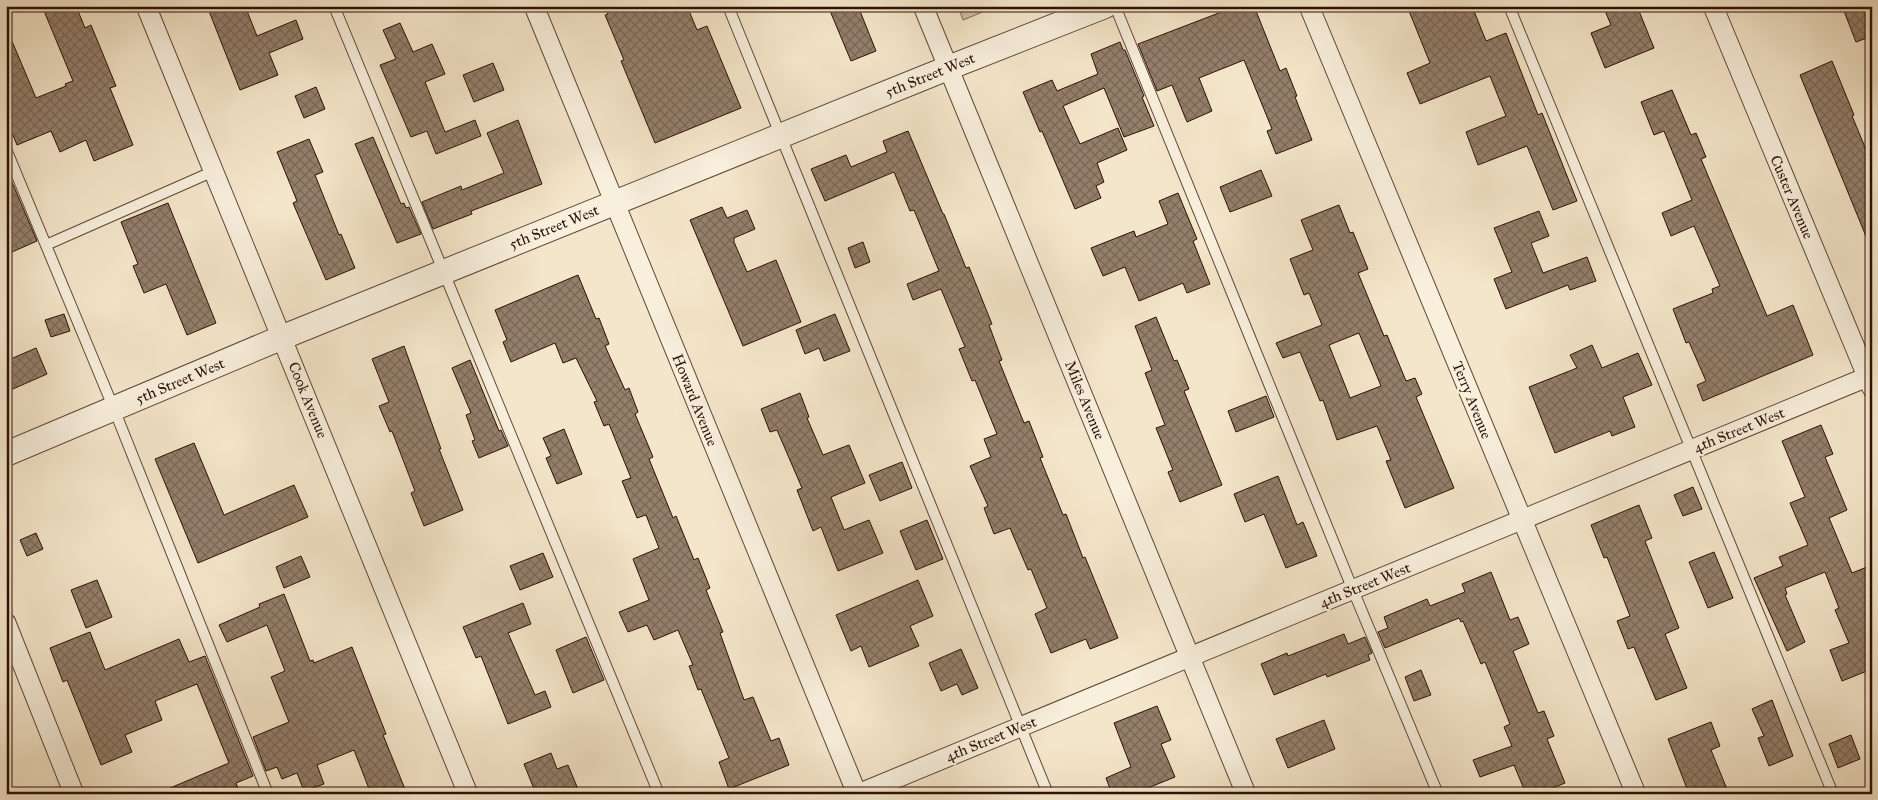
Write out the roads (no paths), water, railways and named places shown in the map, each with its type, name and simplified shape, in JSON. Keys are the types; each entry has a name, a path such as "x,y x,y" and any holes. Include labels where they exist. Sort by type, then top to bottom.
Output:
{"street":[{"name":"Cook Avenue","path":"146,6 468,794"},
{"name":"Howard Avenue","path":"534,6 857,794"},
{"name":"Miles Avenue","path":"923,6 1246,794"},
{"name":"5th Street West","path":"6,454 114,410 282,337 1105,6"},
{"name":"Terry Avenue","path":"1309,6 1636,794"},
{"name":"Custer Avenue","path":"1713,6 1870,380"},
{"name":"4th Street West","path":"857,794 1692,450 1870,380"},
{"path":"6,623 74,794"}],"lane":[{"path":"334,6 659,794"},
{"path":"728,6 1048,794"},
{"path":"1115,6 1438,794"},
{"path":"1509,6 1833,794"},
{"path":"6,149 114,410 268,794"},
{"path":"46,245 214,171"}]}
